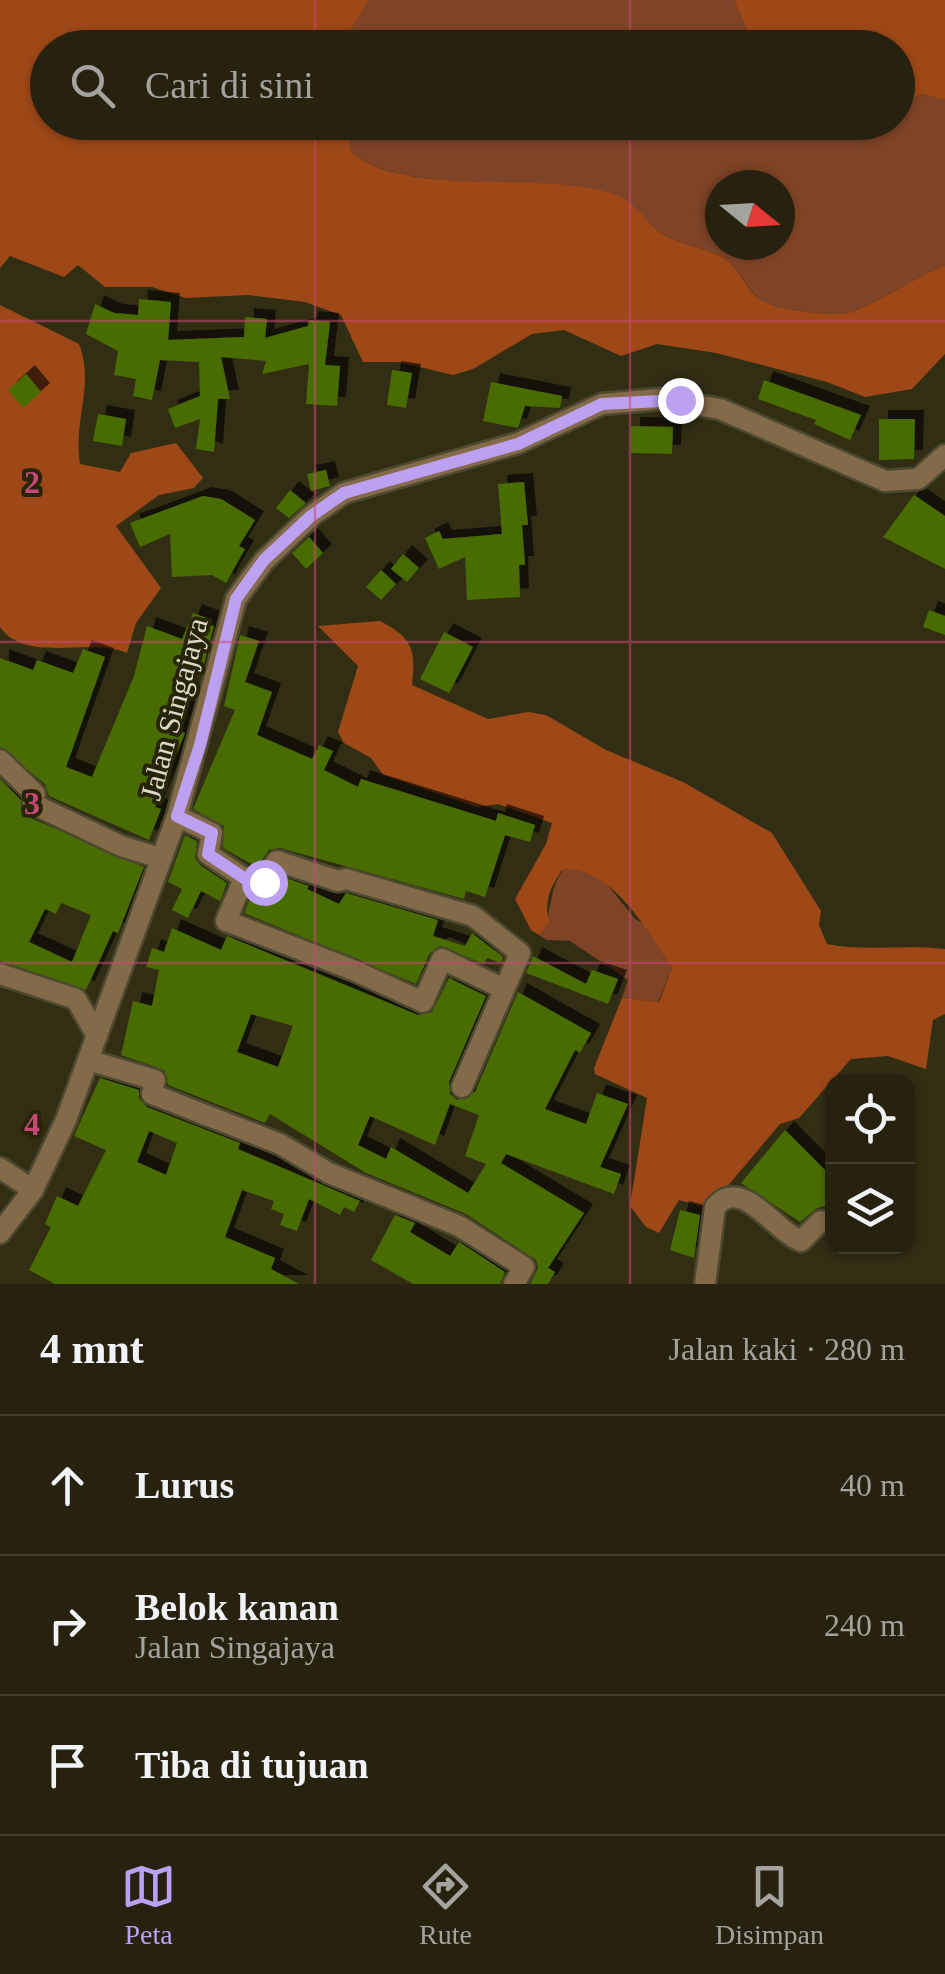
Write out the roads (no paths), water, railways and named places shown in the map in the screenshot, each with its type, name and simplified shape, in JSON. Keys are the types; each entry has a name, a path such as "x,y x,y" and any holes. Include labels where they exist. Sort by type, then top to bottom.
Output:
{"street":[{"name":"Jalan Singajaya","path":"0,1233 34,1190 52,1156 97,1036 200,745 230,614 242,586 311,516 344,493 518,444 602,404 659,399 701,404 885,482 918,479 945,455"},
{"path":"0,760 35,794 33,804 121,846 160,858"},
{"path":"177,816 212,833 208,854 244,878 264,882 277,861 473,916 520,952 462,1087"},
{"path":"244,878 226,922 353,970 423,1002 442,959 504,989"},
{"path":"0,974 76,1000 97,1036"},
{"path":"88,1060 155,1080 152,1094 280,1144 329,1174 486,1240 524,1267 514,1284"},
{"path":"0,1168 34,1190"},
{"path":"705,1284 715,1207 722,1199 734,1196 748,1201 801,1241 821,1221"}]}
